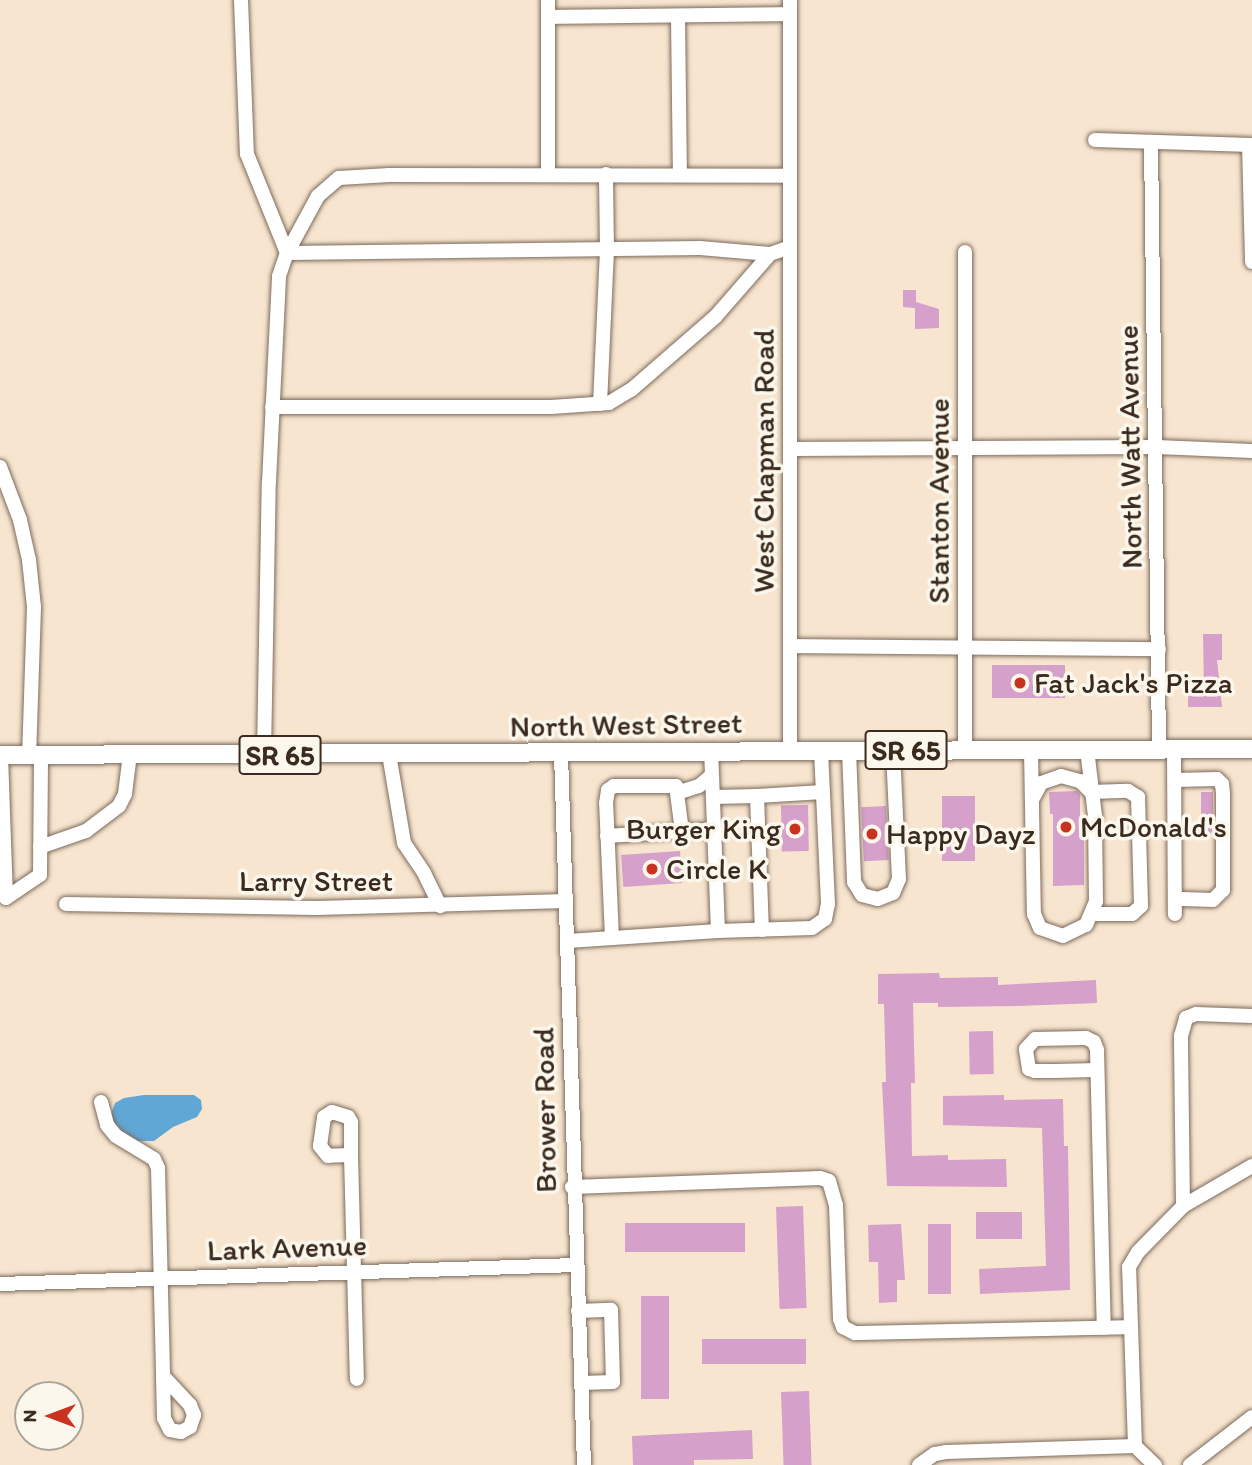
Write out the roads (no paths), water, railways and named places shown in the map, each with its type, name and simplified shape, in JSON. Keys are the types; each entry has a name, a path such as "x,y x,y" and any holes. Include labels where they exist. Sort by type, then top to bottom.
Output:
{"main road":[{"name":"North West Street","path":"1,755 1252,749"}],"street":[{"path":"241,0 247,154 287,253"},
{"path":"548,0 548,174"},
{"path":"550,17 678,18 790,7"},
{"name":"West Chapman Road","path":"790,7 790,750"},
{"path":"678,18 680,175"},
{"path":"1095,140 1251,145 1252,262"},
{"name":"North Watt Avenue","path":"1151,143 1159,649 1167,750 1175,780 1175,906 1213,900 1223,890 1222,784 1217,779 1175,780"},
{"path":"264,755 272,407 279,276 287,253 318,196 339,178 548,174 790,174"},
{"path":"600,404 607,250 606,174"},
{"path":"287,253 700,248 770,254 790,247"},
{"name":"Stanton Avenue","path":"965,252 965,749"},
{"path":"272,407 419,409 600,404 631,390 716,316 770,254"},
{"path":"790,449 1157,447 1252,451"},
{"path":"0,467 20,520 29,560 34,607 35,754 40,848 40,875 6,898 3,875 5,806 0,797 1,755"},
{"path":"790,646 1159,649"},
{"path":"1031,749 1031,891 1034,914 1040,928 1055,935 1071,934 1086,925 1092,914 1097,889 1087,750"},
{"path":"568,941 817,927 825,919 828,904 821,750"},
{"path":"849,750 854,882 862,895 878,899 894,892 899,879 894,750"},
{"path":"711,752 718,932"},
{"path":"40,848 86,831 118,806 125,794 130,754"},
{"path":"389,754 404,843 424,873 440,906"},
{"name":"Brower Road","path":"561,754 568,941 572,1187 584,1465"},
{"path":"680,792 699,786 712,775"},
{"path":"1031,804 1041,783 1056,777 1080,781 1091,792 1128,791 1138,797 1142,897 1139,909 1132,914 1092,914"},
{"path":"612,938 606,803 611,788 673,785 680,792 682,831"},
{"path":"713,797 823,792"},
{"path":"757,796 762,930"},
{"path":"607,836 714,830"},
{"name":"Larry Street","path":"66,904 317,908 566,901"},
{"path":"1183,1206 1181,1036 1186,1018 1196,1014 1252,1016"},
{"path":"1097,1070 1035,1071 1029,1069 1026,1048 1035,1039 1086,1038 1094,1042 1097,1050 1104,1328"},
{"path":"101,1102 107,1125 116,1136 154,1160 158,1168 164,1418 170,1430 181,1432 190,1427 194,1415 190,1405 175,1392 163,1376"},
{"path":"351,1155 357,1379"},
{"path":"1155,1465 1135,1446 1129,1267 1138,1252 1183,1206 1252,1166"},
{"path":"572,1187 820,1178 834,1186 838,1297 843,1327 855,1333 1130,1327"},
{"name":"Lark Avenue","path":"0,1284 576,1265"},
{"path":"578,1311 611,1310 613,1382 581,1383"},
{"path":"1191,1465 1252,1417"},
{"path":"919,1465 935,1454 946,1452 1135,1446"}],"water":[{"path":"144,1095 194,1095 201,1100 202,1109 197,1117 173,1127 154,1141 130,1141 110,1117 115,1103 124,1098"}],"place":[{"name":"Fat Jack's Pizza","path":"1020,683"},
{"name":"McDonald's","path":"1066,827"},
{"name":"Burger King","path":"795,829"},
{"name":"Happy Dayz","path":"872,834"},
{"name":"Circle K","path":"652,869"}]}
